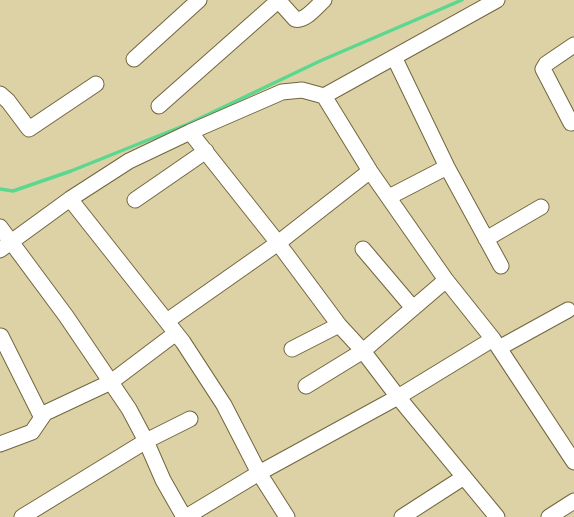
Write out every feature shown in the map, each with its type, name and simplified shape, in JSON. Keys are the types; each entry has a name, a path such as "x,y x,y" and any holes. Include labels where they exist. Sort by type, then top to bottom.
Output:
{"street":[{"path":"134,60 199,0"},
{"path":"159,106 278,0 295,19 298,20 303,18 324,0"},
{"path":"324,96 497,0"},
{"path":"571,123 543,69 546,64 574,45"},
{"path":"394,57 447,166 501,266"},
{"path":"0,94 8,101 29,129 96,84"},
{"path":"5,246 70,199 129,161 190,132 282,92 302,90 324,96 370,172 446,280 496,344 574,462"},
{"path":"190,132 278,243 339,325 363,351 398,398 497,517"},
{"path":"136,200 206,151"},
{"path":"389,197 447,166"},
{"path":"167,321 278,243 370,172"},
{"path":"70,199 176,333 224,405 259,473 287,517"},
{"path":"486,239 541,207"},
{"path":"0,227 5,246 66,316 129,409 146,441 162,480 185,517 259,473 496,344 568,310"},
{"path":"363,248 413,308"},
{"path":"306,386 363,351 446,280"},
{"path":"292,350 339,325"},
{"path":"0,444 32,432 36,429 41,416 111,382 176,333"},
{"path":"1,336 41,416"},
{"path":"22,517 146,441 190,419"},
{"path":"402,517 464,477"},
{"path":"549,517 574,501"}],"waterway":[{"path":"0,189 13,191 71,171 188,124 320,61 462,0"}]}
